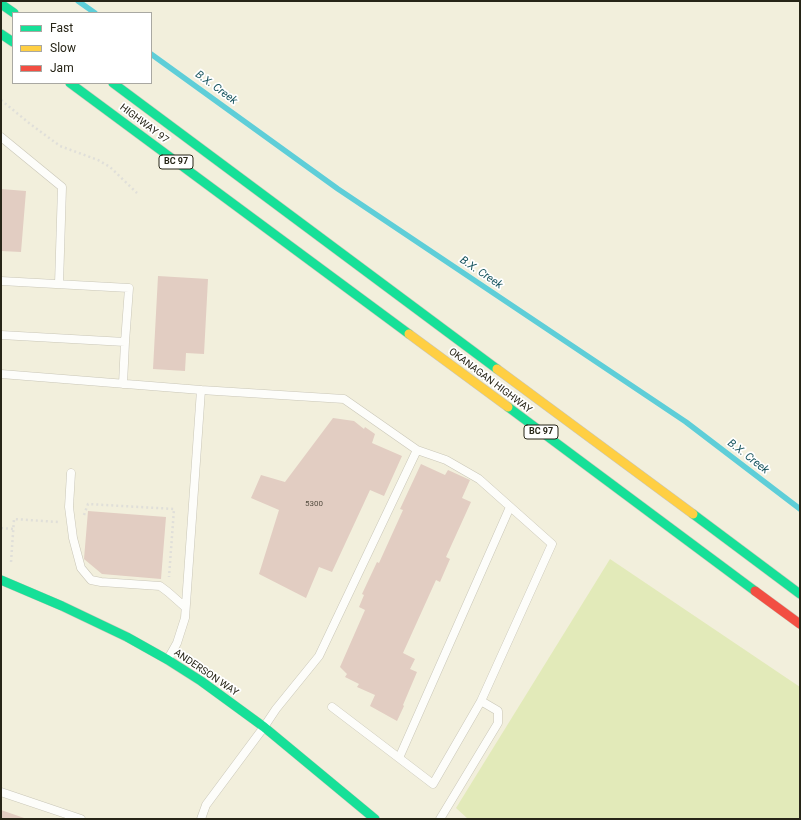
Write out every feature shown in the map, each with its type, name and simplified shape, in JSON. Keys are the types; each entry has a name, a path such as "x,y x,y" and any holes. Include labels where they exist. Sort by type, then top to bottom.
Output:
{"main road":[{"path":"1,4 13,12"},
{"path":"1,34 12,41"},
{"name":"HIGHWAY 97","path":"71,84 282,240"},
{"name":"HIGHWAY 97","path":"114,84 298,221"},
{"name":"OKANAGAN HIGHWAY","path":"298,221 800,594"},
{"name":"OKANAGAN HIGHWAY","path":"282,240 800,624"},
{"name":"ANDERSON WAY","path":"1,580 62,606 127,637 201,681 264,727 375,819"}],"lane":[{"path":"1,137 62,187 59,284"},
{"path":"1,281 129,288 123,384"},
{"path":"1,335 126,342"},
{"path":"1,374 201,390 344,399 417,450 446,460 479,479 552,544 481,701 433,784 332,707"},
{"path":"168,660 177,642 185,618 201,390"},
{"path":"201,819 206,805 276,709 319,656 417,450"},
{"path":"71,473 69,507 72,538 81,568 91,580 100,582 160,586 185,607"},
{"path":"399,758 510,507"},
{"path":"440,819 498,723 498,711 481,701"},
{"path":"1,792 81,819"}],"path":[{"path":"1,100 28,123 60,146 98,160 110,167 137,193"},
{"path":"82,519 88,504 174,509 169,578"},
{"path":"11,562 14,519 58,522 62,518"},
{"path":"1,528 13,529"}],"green space":[{"path":"610,559 800,687 800,819 468,819 456,808"}],"building":[{"path":"1,189 26,191 21,252 1,251"},
{"path":"158,276 208,279 204,354 186,353 185,371 153,369"},
{"path":"333,418 354,421 364,429 365,427 375,434 372,443 402,456 384,496 370,490 332,572 319,567 306,598 259,574 279,510 251,498 261,475 285,482"},
{"path":"421,464 445,475 448,470 470,480 462,498 471,502 446,557 450,559 440,582 436,580 403,653 415,659 410,669 417,672 397,721 370,706 375,695 357,687 359,684 345,677 347,674 340,667 365,610 359,607 364,595 362,594 377,562 379,563 403,510 400,509"},
{"path":"88,511 166,517 161,579 102,574 84,559"},
{"path":"1,810 27,819 1,819"}],"waterway":[{"name":"B.X. Creek","path":"78,1 94,12"},
{"name":"B.X. Creek","path":"152,55 338,189 686,422 800,509"}],"traffic: fast":[{"path":"1,4 13,12"},
{"path":"1,34 12,41"},
{"path":"71,84 409,334"},
{"path":"114,84 497,369"},
{"path":"508,407 755,591"},
{"path":"693,514 800,594"},
{"path":"1,580 62,606 127,637 201,681 264,727 375,819"}],"traffic: slow":[{"path":"409,334 508,407"},
{"path":"497,369 693,514"}],"traffic: jam":[{"path":"755,591 800,624"}]}
